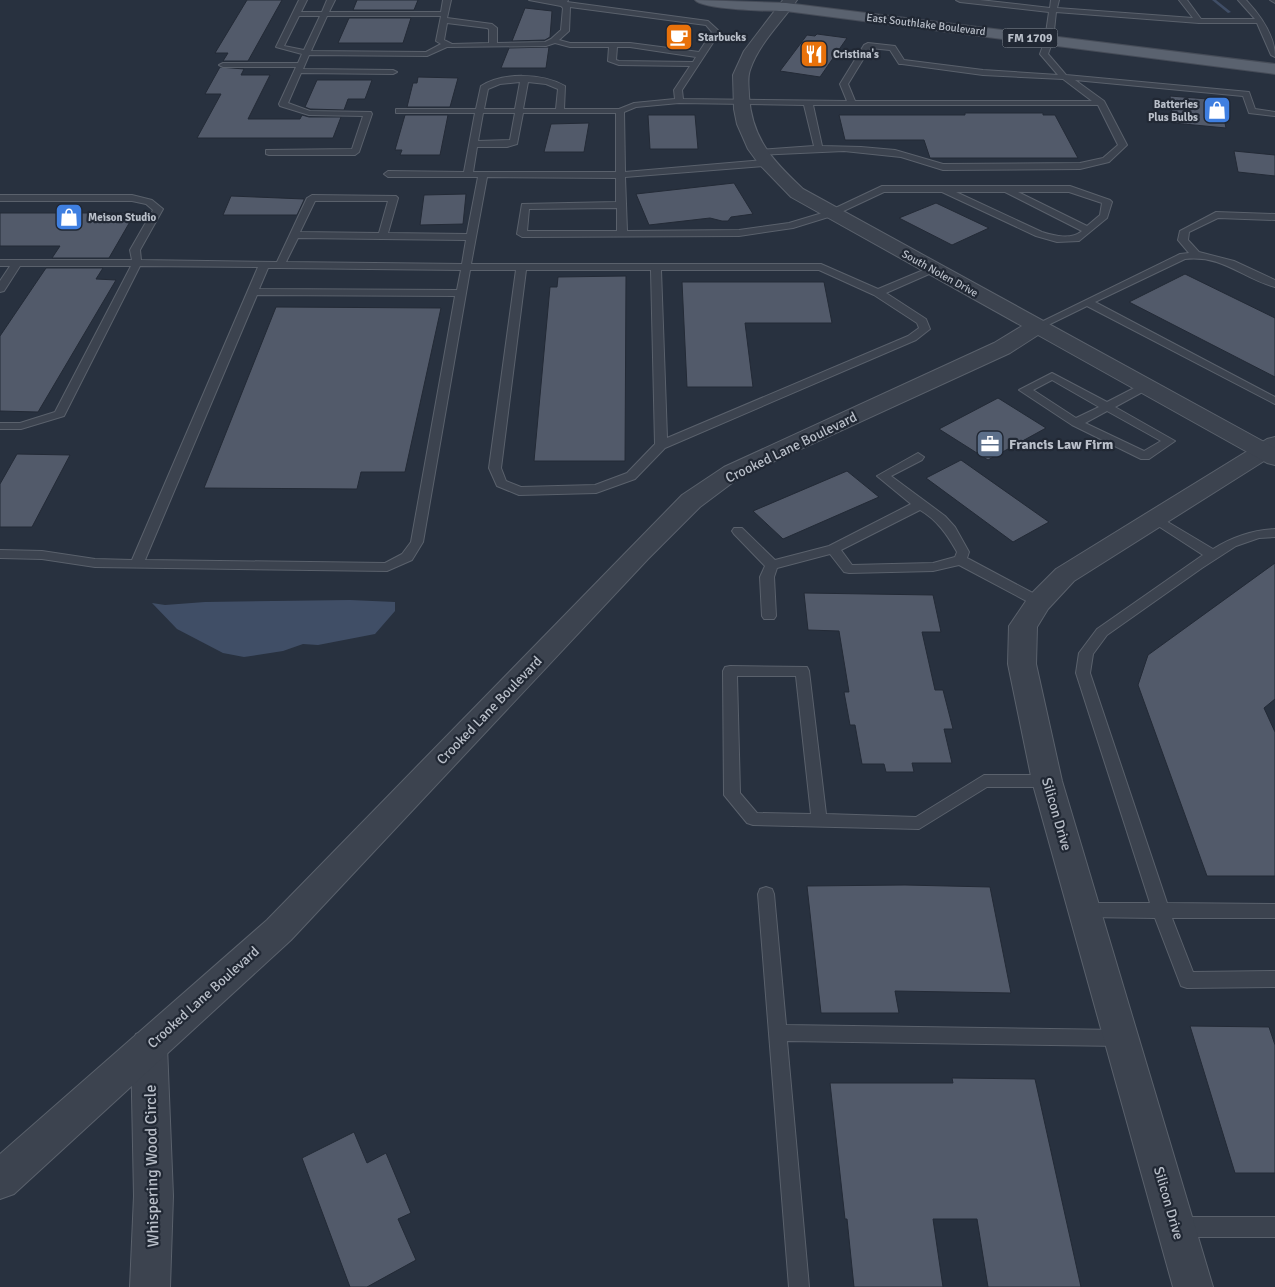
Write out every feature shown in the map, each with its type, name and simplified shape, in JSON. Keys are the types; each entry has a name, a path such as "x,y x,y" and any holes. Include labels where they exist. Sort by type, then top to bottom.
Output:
{"main road":[{"name":"East Southlake Boulevard","path":"702,0 740,5 788,3"},
{"name":"East Southlake Boulevard","path":"760,0 1275,69"}],"street":[{"name":"South Nolen Drive","path":"788,3 756,45 741,72 742,104 747,134 762,158 797,193 1036,327 1271,452"},
{"name":"Crooked Lane Boulevard","path":"0,1180 279,930 691,501 732,472 1002,348 1036,327"},
{"name":"Silicon Drive","path":"1193,1287 1047,781 1022,664 1023,626 1039,602 1065,575 1271,452"},
{"name":"Whispering Wood Circle","path":"149,1046 154,1156 150,1287"}],"lane":[{"path":"303,0 280,47 307,54 427,54 445,45 546,44 554,41 565,31 566,8 564,2"},
{"path":"269,152 355,152 368,114 309,113 283,104 331,0"},
{"path":"445,45 440,41 447,0"},
{"path":"533,0 564,2 708,23 716,32 678,90 679,101"},
{"path":"564,2 572,0"},
{"path":"965,0 1054,10 1199,21 1259,21"},
{"path":"388,174 619,175 762,158 818,147 853,148 898,153 928,164 943,167 1080,166 1106,160 1123,145 1101,103 1064,77 1044,54 1049,40 1055,0"},
{"path":"1183,0 1199,21"},
{"path":"1242,0 1259,21 1275,55"},
{"path":"296,14 444,17 489,26 492,28 493,44"},
{"path":"554,41 570,45 630,45 701,55"},
{"path":"613,45 612,61 619,63 695,64"},
{"path":"852,103 844,84 868,45 892,48 902,62 958,71 1027,77 1064,77 1246,94 1252,112 1275,114"},
{"path":"223,65 393,72"},
{"path":"468,174 484,88 488,83 498,80 548,80 562,88 560,111"},
{"path":"473,144 507,144 514,142 524,80"},
{"path":"399,111 620,111 634,105 679,101 742,104 1101,103"},
{"path":"808,103 818,147"},
{"path":"620,111 619,175 622,233"},
{"path":"0,554 42,555 95,563 387,567 407,557 417,542 483,174"},
{"path":"621,206 525,206 522,234 739,233 790,226 832,213 882,189 944,189 1070,189 1107,202 1104,216 1079,238 1057,239 1039,234 944,189"},
{"path":"1005,189 1088,230"},
{"path":"0,198 132,198 149,202 158,209 135,250 137,263 60,414 21,426 0,426"},
{"path":"280,265 312,198 393,198 383,236"},
{"path":"1195,254 1183,240 1185,231 1216,215 1275,217"},
{"path":"294,235 471,237"},
{"path":"1036,327 1183,256 1195,254 1231,263 1275,284"},
{"path":"0,263 656,268 822,267 878,293 922,321 925,329 912,338 661,445 631,476 596,489 519,491 501,482 495,468 521,267"},
{"path":"0,289 17,263"},
{"path":"137,564 264,265"},
{"path":"656,268 661,445"},
{"path":"878,293 933,269"},
{"path":"253,292 461,293"},
{"path":"1087,302 1275,401"},
{"path":"1052,376 1168,442 1145,456 1076,423 1025,390 1052,376"},
{"path":"1076,423 1144,386"},
{"path":"918,457 883,476 920,505 939,516 953,531 963,552 960,560"},
{"path":"772,565 833,549 920,505"},
{"path":"1156,519 1212,555"},
{"path":"738,531 772,565"},
{"path":"1275,533 1258,534 1232,543 1102,632 1086,653 1083,673 1086,687 1115,768 1161,911 1187,980 1275,979"},
{"path":"833,549 848,569 933,568 960,560 1039,602"},
{"path":"769,616 767,576 772,565"},
{"path":"819,820 802,671 730,671 732,796 753,819 919,823 984,781 1047,781"},
{"path":"766,894 799,1287"},
{"path":"1084,910 1275,911"},
{"path":"778,1033 1121,1038"},
{"path":"1175,1227 1275,1227"}],"water":[{"path":"350,600 395,602 395,611 375,634 318,645 303,644 283,651 244,657 223,653 177,629 152,603 165,605 205,602"}],"building":[{"path":"247,0 282,0 248,61 223,61 228,53 215,53"},
{"path":"357,0 418,0 414,10 353,10"},
{"path":"525,8 552,11 550,37 545,40 512,41"},
{"path":"349,18 411,18 403,43 338,43"},
{"name":"Cristina's","path":"817,34 847,38 820,77 780,71 807,35 815,36"},
{"path":"549,47 546,68 501,68 509,48"},
{"path":"220,67 244,69 241,75 270,75 248,119 300,119 302,115 309,117 341,117 333,138 197,138 221,94 205,94"},
{"path":"418,77 458,78 450,107 407,107 413,83 417,83"},
{"path":"317,80 372,80 365,99 348,99 344,110 310,109 305,107"},
{"path":"1170,96 1220,100 1226,128 1173,123"},
{"path":"965,113 1043,113 1043,115 1055,115 1078,158 930,158 924,140 845,140 839,115 965,115"},
{"path":"405,115 448,115 440,155 400,155 402,150 395,150"},
{"path":"648,115 695,115 698,149 650,149"},
{"path":"589,123 584,152 544,152 551,124"},
{"path":"1234,151 1275,155 1275,176 1238,172"},
{"path":"734,183 753,214 731,217 728,221 710,218 649,225 636,194"},
{"path":"466,194 463,224 420,225 424,195"},
{"path":"231,196 304,200 297,215 223,215"},
{"path":"936,203 989,228 952,245 899,218"},
{"path":"0,213 135,213 109,258 52,258 60,246 0,246"},
{"path":"46,268 103,268 96,279 116,280 38,412 0,411 0,336"},
{"path":"1185,274 1275,318 1275,377 1129,302"},
{"path":"626,276 625,461 534,461 550,287 557,287 558,277"},
{"path":"682,282 824,282 832,323 745,323 753,387 687,387"},
{"path":"276,307 441,308 405,472 361,472 357,489 204,488"},
{"name":"Francis Law Firm","path":"998,398 1046,428 988,460 939,429"},
{"path":"17,454 70,455 32,527 0,527 0,484"},
{"path":"961,460 1049,522 1013,542 926,478"},
{"path":"847,471 879,497 783,539 753,511"},
{"path":"1275,563 1275,699 1264,708 1275,732 1275,876 1207,876 1138,685 1148,655"},
{"path":"804,593 933,595 941,632 922,632 935,690 943,690 953,729 944,729 952,763 912,763 914,772 886,772 884,764 862,764 855,725 850,725 844,692 849,692 839,631 808,630"},
{"path":"905,885 990,887 1011,993 895,991 899,1013 821,1013 807,886"},
{"path":"1190,1026 1269,1027 1275,1045 1275,1173 1235,1173"},
{"path":"952,1078 1035,1079 1081,1287 988,1287 977,1219 933,1219 943,1287 854,1287 830,1083 953,1083"},
{"path":"354,1132 367,1163 386,1153 411,1213 398,1219 416,1260 367,1287 350,1287 302,1158"}],"waterway":[{"path":"1214,0 1229,12"}],"place":[{"name":"Starbucks","path":"679,37"},
{"name":"Cristina's","path":"814,54"},
{"name":"Batteries Plus Bulbs","path":"1217,110"},
{"name":"Meison Studio","path":"69,217"},
{"name":"Francis Law Firm","path":"990,444"}]}
